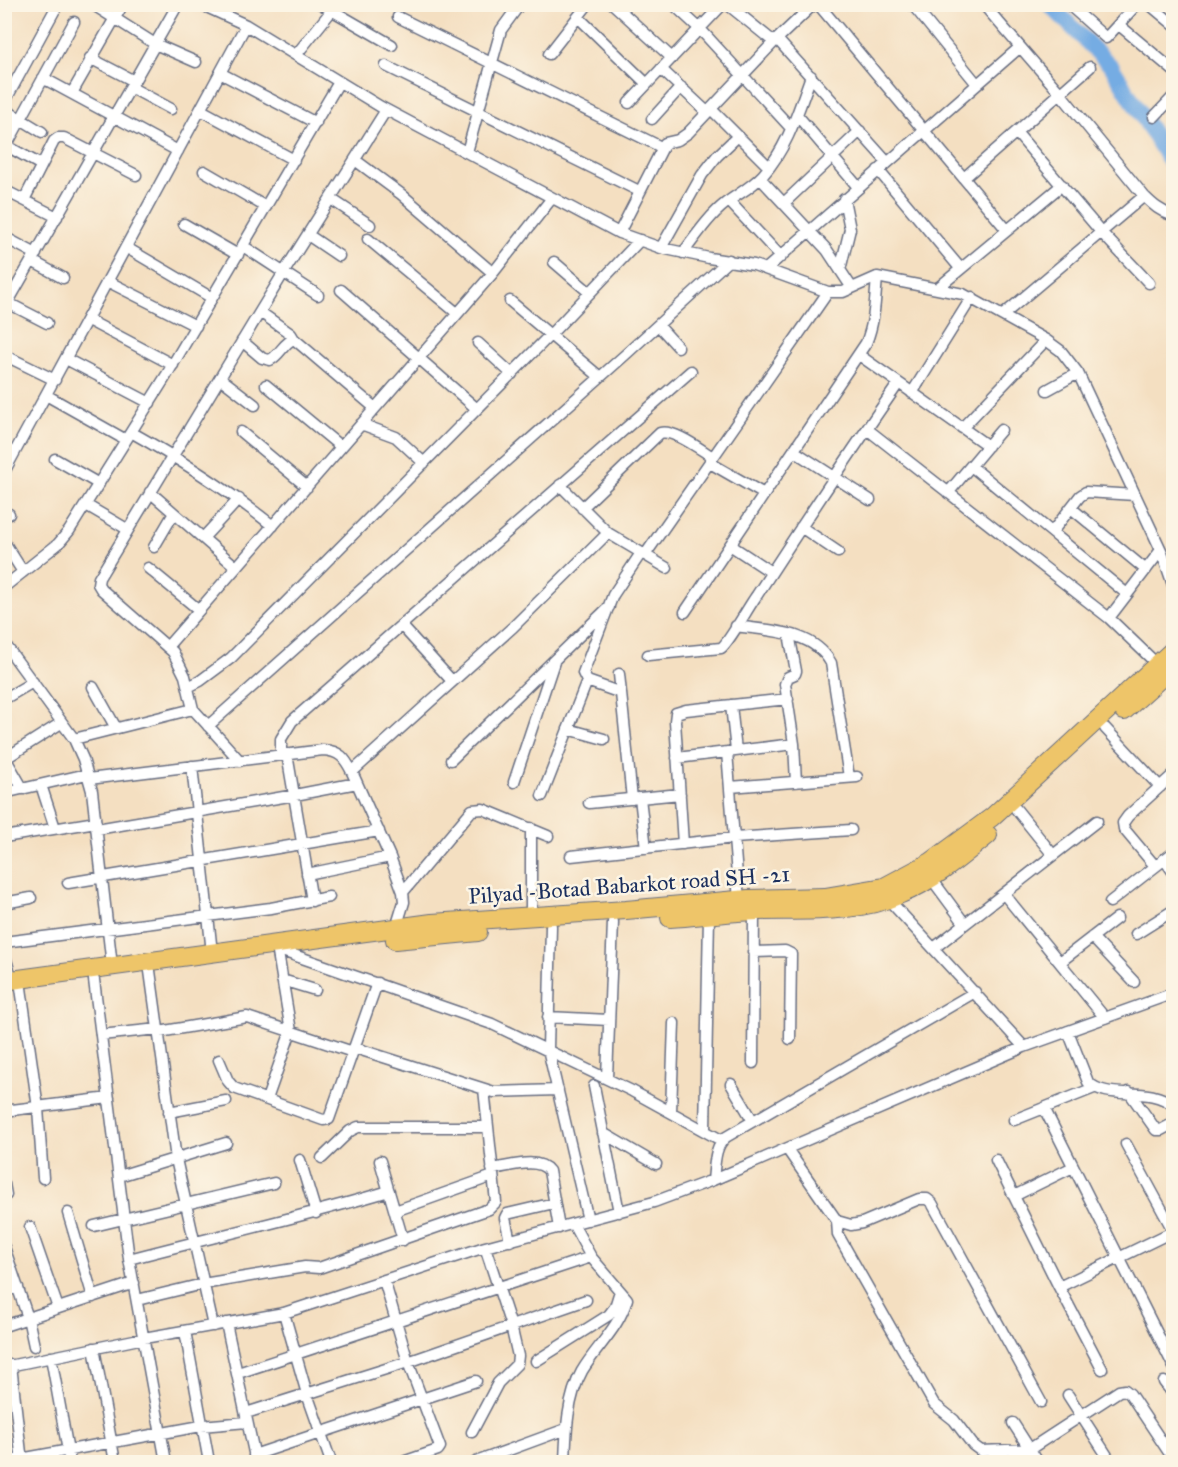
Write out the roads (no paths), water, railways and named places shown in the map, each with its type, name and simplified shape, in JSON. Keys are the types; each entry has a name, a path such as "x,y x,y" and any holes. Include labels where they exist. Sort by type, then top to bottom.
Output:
{"main road":[{"name":"Pilyad -Botad Babarkot road SH -21","path":"11,985 112,966 212,953 329,942 754,911 838,909 888,899 921,886 987,836 1105,728 1165,668 1173,649"},
{"name":"Pilyad -Botad Babarkot road SH -21","path":"11,985 94,980 281,952 396,927 739,900 825,897 884,887 931,862 992,817 1165,668"}],"street":[{"path":"4,9 7,4"},
{"path":"4,103 58,4"},
{"path":"92,4 113,20 155,44 196,62"},
{"path":"72,93 123,4"},
{"path":"47,323 6,306 178,4"},
{"path":"200,4 246,25 386,111 619,233 661,248 754,265 828,292 835,293 852,288 877,277 939,287 972,297 1046,340 1061,351 1078,374 1161,550 1173,588"},
{"path":"321,4 335,8 392,45"},
{"path":"549,54 588,4"},
{"path":"613,4 672,58"},
{"path":"673,4 700,29 791,128"},
{"path":"629,103 725,4 776,41 811,76 887,162"},
{"path":"619,233 661,147 665,143 683,137 776,41 816,4 1006,230"},
{"path":"912,4 977,84"},
{"path":"983,4 1060,93 1144,196 1164,213 1173,216"},
{"path":"1068,4 1103,36 1109,37 1133,6"},
{"path":"1149,4 1173,26"},
{"path":"466,152 501,30 516,6"},
{"path":"296,55 335,8"},
{"path":"398,17 661,147"},
{"path":"578,17 647,84"},
{"path":"41,165 6,148 74,22"},
{"path":"4,472 109,282 246,25"},
{"path":"1119,25 1173,71"},
{"path":"766,269 1019,48"},
{"path":"90,58 171,109"},
{"path":"386,66 639,190"},
{"path":"964,178 1090,67"},
{"path":"661,69 738,136 769,167"},
{"path":"220,73 316,123"},
{"path":"683,253 715,213 760,178 769,167 781,150 797,116 811,76"},
{"path":"43,78 178,151"},
{"path":"4,587 58,544 69,531 173,365 339,82"},
{"path":"652,119 681,87"},
{"path":"1154,117 1173,96"},
{"path":"1164,106 1173,114"},
{"path":"4,110 42,132"},
{"path":"201,110 294,160"},
{"path":"240,761 194,709 182,666 173,652 98,584 103,569 284,272 386,111"},
{"path":"797,116 858,187"},
{"path":"784,203 860,131"},
{"path":"1016,132 1101,232 1149,283"},
{"path":"661,248 706,169 738,136"},
{"path":"24,200 54,141 58,138 64,138 136,175"},
{"path":"355,160 401,194 493,273"},
{"path":"878,170 960,268"},
{"path":"204,171 266,207"},
{"path":"760,178 827,250 852,288"},
{"path":"939,287 1062,185"},
{"path":"4,190 57,217"},
{"path":"1003,315 1144,196"},
{"path":"167,647 493,273 552,198"},
{"path":"331,199 370,225"},
{"path":"840,270 850,228 844,199"},
{"path":"729,201 781,257"},
{"path":"184,224 284,272 318,295"},
{"path":"308,235 339,256"},
{"path":"4,237 63,278"},
{"path":"368,239 458,313"},
{"path":"188,687 231,658 512,374 640,240"},
{"path":"127,248 212,298"},
{"path":"208,726 729,260"},
{"path":"554,262 590,293"},
{"path":"685,612 859,355 872,328 877,277"},
{"path":"109,282 196,326"},
{"path":"341,290 477,409"},
{"path":"621,693 587,681 583,673 613,595 712,460 828,292"},
{"path":"912,393 972,297"},
{"path":"510,301 600,377"},
{"path":"260,312 291,334 375,408"},
{"path":"88,320 173,365"},
{"path":"658,325 678,347"},
{"path":"242,341 262,358 270,360 290,340 294,339"},
{"path":"962,428 1046,340"},
{"path":"478,344 512,374"},
{"path":"859,355 988,446"},
{"path":"66,359 150,403"},
{"path":"7,360 55,380"},
{"path":"312,901 295,795 281,739 292,721 691,370"},
{"path":"1047,390 1078,374"},
{"path":"220,378 255,405"},
{"path":"648,655 721,648 729,641 736,626 801,527 898,384"},
{"path":"266,385 341,447"},
{"path":"46,395 173,455 239,499 273,525"},
{"path":"361,424 396,437 424,463"},
{"path":"867,429 1109,618 1165,668"},
{"path":"948,493 1001,430"},
{"path":"241,432 306,487"},
{"path":"582,508 660,434 666,432 674,434 764,494"},
{"path":"794,451 870,500"},
{"path":"56,459 99,484"},
{"path":"971,466 1127,594"},
{"path":"560,485 608,533 667,568"},
{"path":"150,492 237,567"},
{"path":"1052,532 1086,492 1136,495"},
{"path":"203,538 239,499"},
{"path":"86,505 128,529"},
{"path":"1071,508 1146,570"},
{"path":"154,547 174,513"},
{"path":"801,527 838,552"},
{"path":"352,772 513,627 608,533"},
{"path":"4,543 23,572"},
{"path":"730,545 771,573"},
{"path":"1109,618 1161,550"},
{"path":"148,568 199,610"},
{"path":"451,760 609,607"},
{"path":"401,625 452,681"},
{"path":"730,787 853,777 831,663 826,654 807,639 736,626"},
{"path":"789,634 796,671 785,680 794,744 796,782"},
{"path":"5,644 74,739 88,776 92,791 112,966"},
{"path":"514,782 555,660"},
{"path":"619,674 636,798 646,848"},
{"path":"542,796 587,681"},
{"path":"4,699 33,682"},
{"path":"93,687 116,728"},
{"path":"683,844 676,713 788,699"},
{"path":"731,705 730,787 739,900"},
{"path":"74,739 194,709"},
{"path":"23,789 5,757 61,723"},
{"path":"1105,728 1160,787"},
{"path":"568,729 604,740"},
{"path":"677,758 794,744"},
{"path":"4,793 88,776 240,761 323,750 337,752 346,759 379,831 403,892 404,902 396,927"},
{"path":"192,766 212,953"},
{"path":"1173,774 1128,816 1124,823 1124,828 1173,873"},
{"path":"4,837 55,828 196,812 357,783"},
{"path":"41,784 55,828"},
{"path":"589,803 680,794"},
{"path":"403,892 472,810 483,809 548,836"},
{"path":"1016,809 1053,855"},
{"path":"934,948 1097,821"},
{"path":"531,828 531,916"},
{"path":"571,856 734,838 851,830"},
{"path":"68,883 379,831"},
{"path":"1110,902 1173,852"},
{"path":"307,874 390,857"},
{"path":"932,878 965,924"},
{"path":"1004,894 1105,1018"},
{"path":"4,942 329,897"},
{"path":"4,903 31,898"},
{"path":"888,899 1024,1047"},
{"path":"1136,934 1173,910"},
{"path":"753,1063 754,911"},
{"path":"705,1131 709,916"},
{"path":"1060,962 1117,918"},
{"path":"611,1080 609,1020 613,922"},
{"path":"551,926 548,1049 588,1220"},
{"path":"1092,937 1134,982"},
{"path":"753,952 785,951 791,954 790,1039"},
{"path":"267,1099 291,1031 282,980 281,952 492,1024 611,1080 721,1140"},
{"path":"4,953 38,1108 43,1178"},
{"path":"150,971 176,1159 213,1326"},
{"path":"94,980 129,1259 166,1462"},
{"path":"282,980 315,990"},
{"path":"219,1060 228,1081 234,1088 323,1120 329,1119 377,983"},
{"path":"713,1180 721,1140 975,992"},
{"path":"22,1461 8,1366 144,1338 284,1313 485,1248 675,1195 1024,1047 1173,993"},
{"path":"101,1035 158,1030 247,1017 484,1089 505,1092 558,1090"},
{"path":"548,1017 609,1020"},
{"path":"671,1112 674,1023"},
{"path":"1068,1031 1088,1082 1094,1088 1157,1096 1167,1100 1173,1106"},
{"path":"582,1088 611,1080"},
{"path":"731,1084 753,1121"},
{"path":"594,1086 620,1212"},
{"path":"1014,1120 1094,1088"},
{"path":"137,1300 203,1284 305,1267 319,1268 489,1209 496,1202 484,1089"},
{"path":"1128,1092 1156,1130 1161,1130 1173,1123"},
{"path":"4,1111 109,1098"},
{"path":"169,1112 226,1101"},
{"path":"1044,1108 1173,1367"},
{"path":"322,1158 350,1131 358,1127 488,1127"},
{"path":"603,1133 656,1164"},
{"path":"119,1176 226,1143"},
{"path":"1059,1287 1173,1232 1126,1144"},
{"path":"787,1149 837,1221 838,1235 934,1404 954,1420 973,1446 981,1451 1030,1449 1119,1391 1125,1390 1130,1394 1173,1460"},
{"path":"300,1160 316,1213"},
{"path":"996,1160 1102,1369"},
{"path":"380,1161 403,1240"},
{"path":"394,1210 493,1172 534,1163 543,1164 549,1172 559,1228"},
{"path":"1014,1196 1073,1167"},
{"path":"94,1227 274,1183"},
{"path":"129,1259 316,1213 389,1191"},
{"path":"837,1221 851,1225 862,1223 919,1199 927,1199 932,1203 1041,1402"},
{"path":"510,1241 505,1218 507,1214 554,1203"},
{"path":"68,1213 93,1297"},
{"path":"565,1462 566,1429 579,1377 613,1330 627,1299 591,1257 573,1224"},
{"path":"30,1227 58,1308"},
{"path":"4,1247 28,1318 34,1346"},
{"path":"472,1432 498,1383 517,1364 518,1356 511,1326 485,1248"},
{"path":"238,1372 591,1257"},
{"path":"384,1280 408,1362 440,1449 404,1462"},
{"path":"4,1326 134,1283"},
{"path":"4,1291 18,1287"},
{"path":"536,1361 609,1315 620,1291"},
{"path":"4,1462 22,1461 247,1417 307,1394 408,1362 586,1300"},
{"path":"284,1313 307,1394 331,1462"},
{"path":"226,1323 255,1459 321,1433 476,1381"},
{"path":"185,1331 209,1462"},
{"path":"94,1348 115,1462"},
{"path":"51,1357 70,1462"},
{"path":"1164,1382 1173,1395"},
{"path":"1068,1395 1111,1462"},
{"path":"1013,1423 1038,1462"},
{"path":"476,1462 505,1457 566,1429"}],"waterway":[{"path":"1049,4 1112,67 1174,168"}]}
